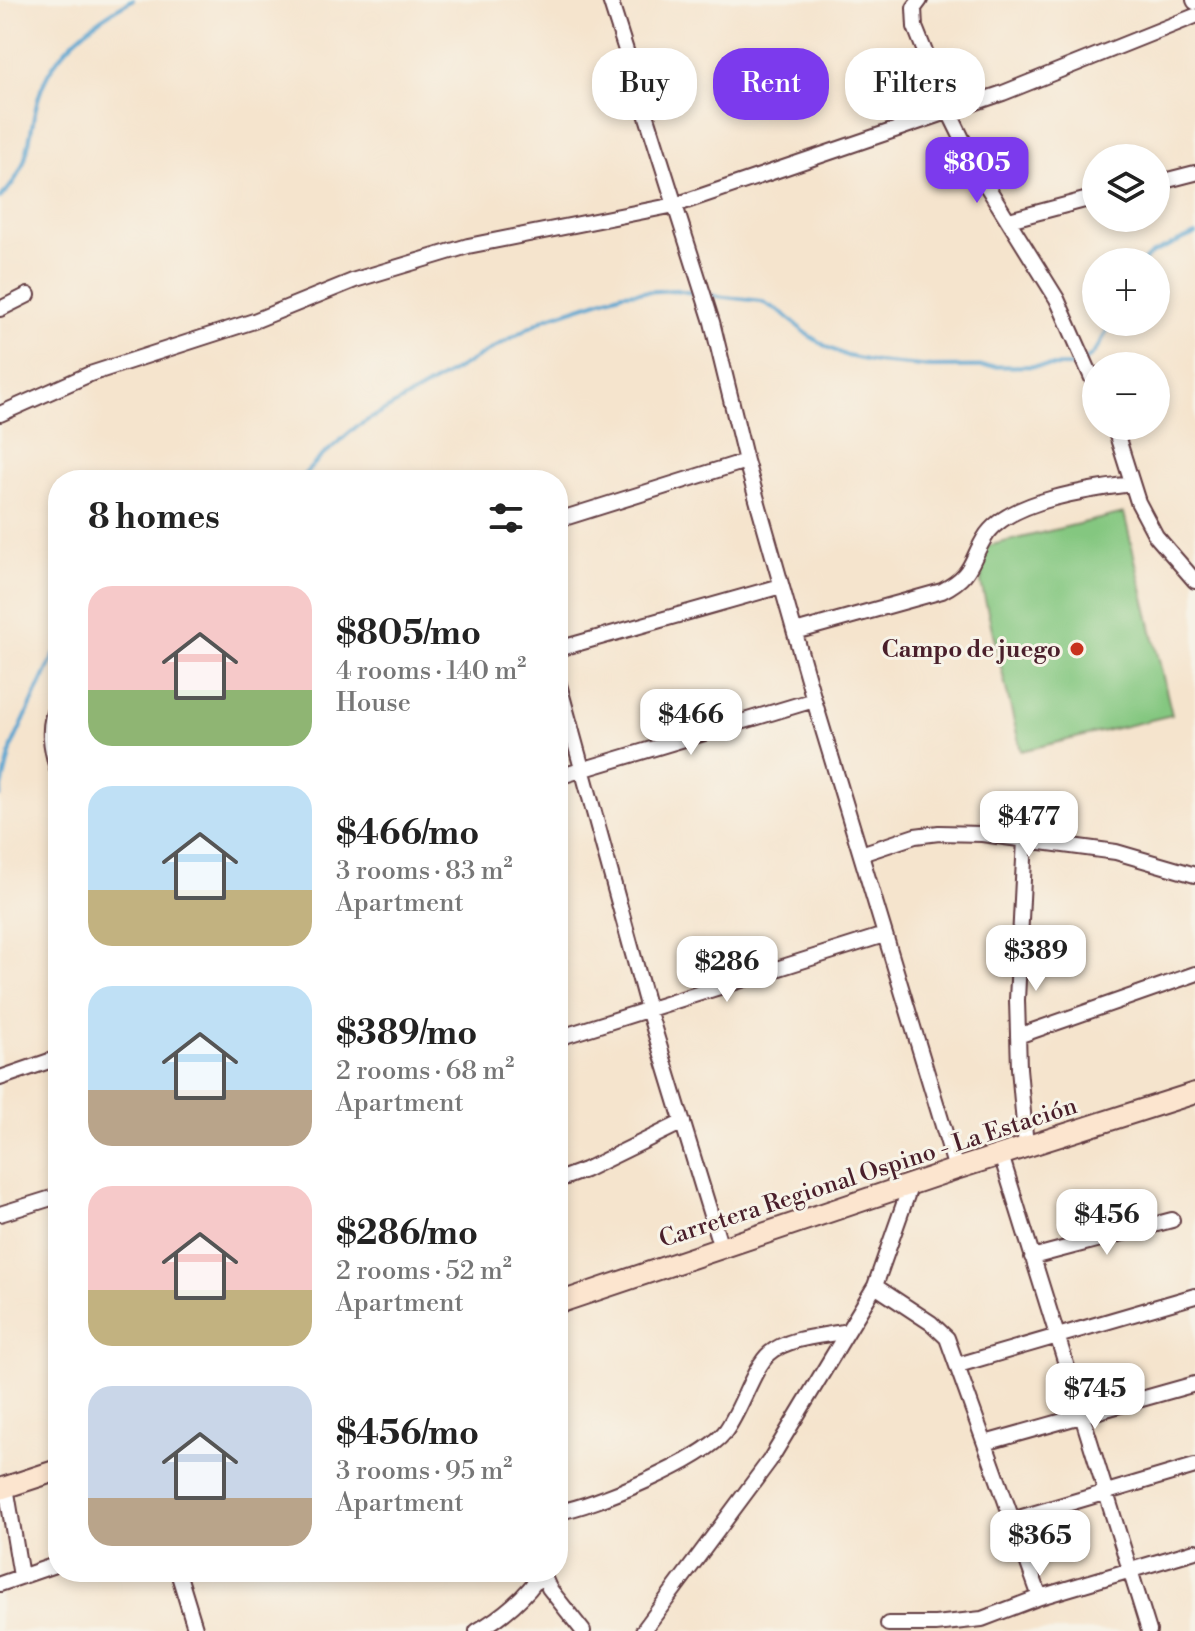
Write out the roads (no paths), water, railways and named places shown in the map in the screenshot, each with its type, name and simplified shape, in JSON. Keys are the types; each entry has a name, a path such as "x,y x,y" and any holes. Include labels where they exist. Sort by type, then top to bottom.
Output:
{"main road":[{"name":"Carretera Regional Ospino - La Estación","path":"568,1300 956,1169 1195,1093"},
{"path":"3,1488 48,1473"}],"street":[{"path":"610,0 712,322 781,586 956,1169"},
{"path":"920,0 914,8 915,27 923,48"},
{"path":"985,98 1195,16"},
{"path":"0,414 90,374 254,321 355,280 468,246 675,205 925,120"},
{"path":"953,120 980,175 1057,299 1082,355"},
{"path":"1170,179 1195,173"},
{"path":"1009,220 1082,201"},
{"path":"0,309 28,295"},
{"path":"1118,440 1132,484 1156,536 1195,581"},
{"path":"568,517 746,461"},
{"path":"795,632 942,591 968,572 988,533 1005,516 1072,493 1132,484"},
{"path":"568,646 781,586"},
{"path":"568,774 814,700"},
{"path":"568,720 648,1009 721,1248"},
{"path":"861,854 915,836 939,833 1025,839 1116,852 1195,875"},
{"path":"1025,839 1018,1036 1026,1146"},
{"path":"568,1035 884,935"},
{"path":"1018,1036 1195,974"},
{"path":"0,1078 48,1061"},
{"path":"568,1176 683,1122"},
{"path":"1001,1155 1149,1631"},
{"path":"643,1631 770,1460 875,1286 911,1184"},
{"path":"0,1214 48,1199"},
{"path":"1032,1257 1172,1220"},
{"path":"875,1286 941,1332 951,1347 1040,1597"},
{"path":"958,1365 1195,1296"},
{"path":"568,1510 609,1498 706,1450 724,1433 759,1366 770,1353 799,1341 847,1331"},
{"path":"985,1443 1195,1384"},
{"path":"1012,1520 1195,1466"},
{"path":"3,1488 21,1576"},
{"path":"888,1624 935,1624 982,1619 1040,1597 1195,1551"},
{"path":"0,1584 48,1567"},
{"path":"181,1582 196,1631"},
{"path":"477,1631 504,1613 534,1582"},
{"path":"546,1582 583,1631"}],"waterway":[{"path":"0,198 11,186 24,162 39,96 54,65 89,28 132,0"},
{"path":"1164,248 1195,234"},
{"path":"309,470 356,427 546,318 623,293 676,290 698,294"},
{"path":"707,295 761,301 784,314 827,347 847,356 876,362 931,367 1073,366 1087,360 1104,336"},
{"path":"0,796 12,746 48,669"}],"place":[{"name":"Campo de juego","path":"1077,649"}]}
